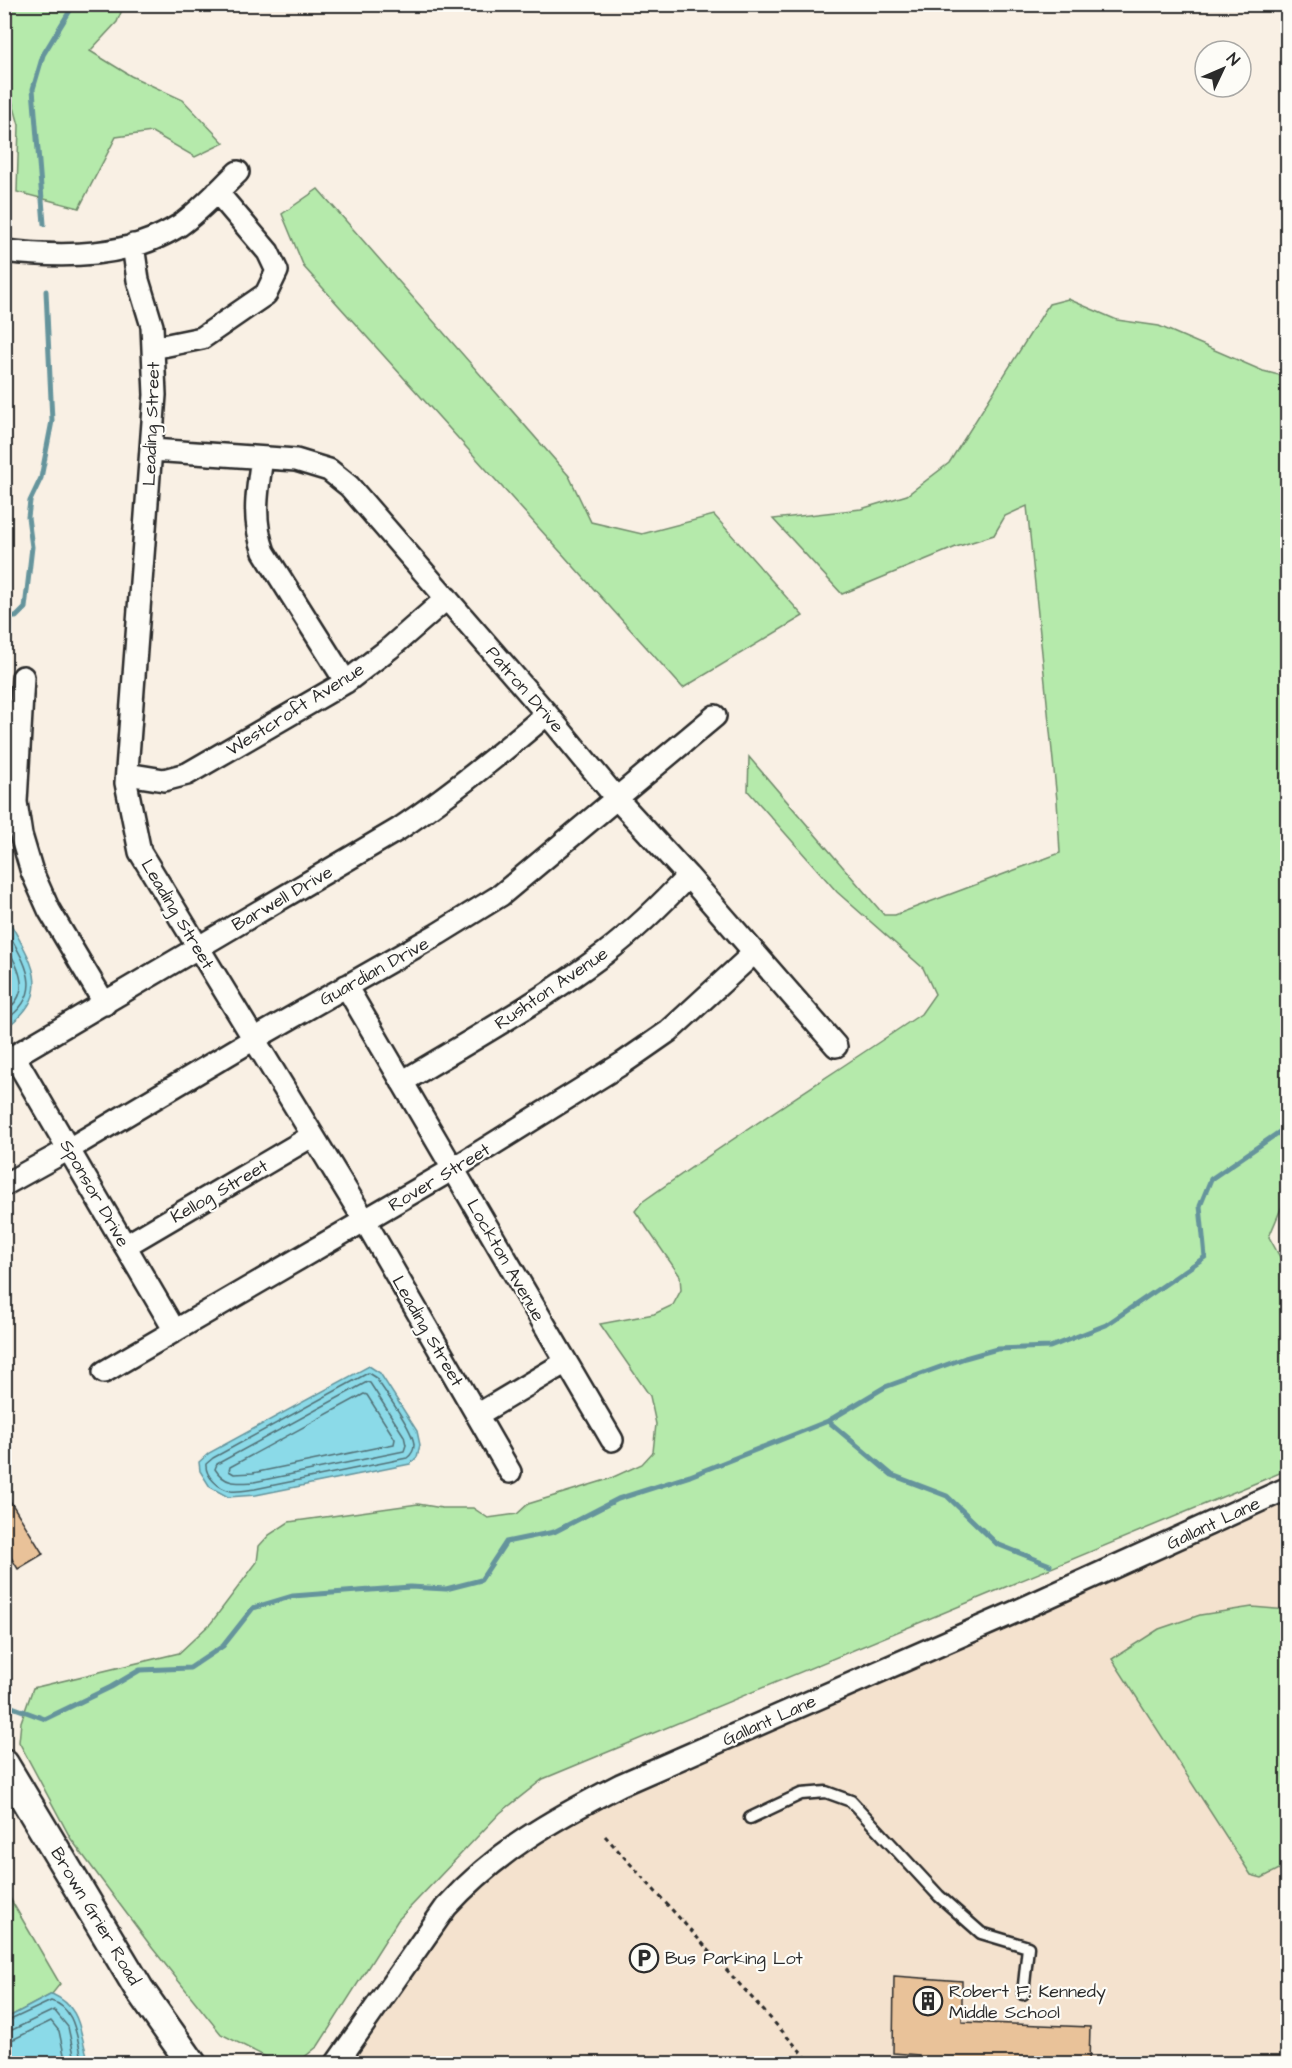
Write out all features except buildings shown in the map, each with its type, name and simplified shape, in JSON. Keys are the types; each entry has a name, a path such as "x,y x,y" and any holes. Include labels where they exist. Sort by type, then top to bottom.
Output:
{"main road":[{"name":"Brown Grier Road","path":"4,1764 139,1989 192,2064"}],"street":[{"path":"4,251 91,254 134,245 162,235 181,224 238,172"},
{"path":"153,348 202,338 266,294 277,271 267,252 217,192"},
{"name":"Leading Street","path":"134,245 138,280 152,326 155,395 127,774 130,812 140,852 365,1221 510,1472"},
{"name":"Patron Drive","path":"152,450 296,460 329,470 349,486 547,714 617,799 688,876 836,1046"},
{"path":"262,458 257,501 257,533 264,552 346,682"},
{"name":"Westcroft Avenue","path":"127,774 164,780 187,774 346,682 390,648 447,598"},
{"path":"23,677 16,802 21,835 32,872 48,910 105,1004"},
{"name":"Barwell Drive","path":"9,1059 399,829 452,792 547,714"},
{"name":"Guardian Drive","path":"4,1185 501,896 715,716"},
{"name":"Rushton Avenue","path":"402,1082 542,998 605,953 669,897 688,876"},
{"name":"Rover Street","path":"104,1372 453,1169 623,1063 669,1031 754,953"},
{"name":"Lockton Avenue","path":"346,986 612,1440"},
{"name":"Sponsor Drive","path":"9,1059 69,1149 175,1331"},
{"name":"Kellog Street","path":"125,1246 312,1136"},
{"path":"477,1414 566,1362"},
{"name":"Gallant Lane","path":"336,2064 446,1907 463,1888 502,1854 560,1816 620,1785 1015,1612 1287,1488"}],"lane":[{"path":"750,1818 801,1794 826,1792 851,1801 939,1896 981,1933 1028,1947 1023,1994"}],"path":[{"path":"604,1836 812,2064"}],"shaded area":[{"path":"1287,1497 1287,2063 344,2064 416,1956 475,1886 558,1826 659,1778"}],"green space":[{"path":"5,4 124,5 117,22 90,51 131,76 183,100 224,143 195,157 152,132 116,137 79,208 17,192 19,125 5,75"},
{"path":"318,189 569,476 591,522 642,534 714,515 803,616 683,688 304,267 282,214"},
{"path":"1068,299 1117,320 1159,326 1263,371 1287,377 1288,1192 1269,1237 1287,1270 1287,1470 543,1779 500,1813 398,1920 318,2046 297,2063 270,2059 221,2034 153,1949 71,1839 19,1742 21,1722 33,1688 179,1653 211,1623 257,1562 259,1546 269,1535 289,1522 418,1504 442,1508 473,1508 488,1518 517,1514 528,1504 609,1479 642,1464 653,1452 656,1424 650,1396 600,1324 654,1314 673,1305 681,1290 680,1276 635,1211 642,1202 676,1178 921,1014 935,994 923,968 837,892 748,791 749,757 884,915 895,915 1060,853 1057,800 1027,506 1005,516 994,535 956,547 842,594 773,519 861,509 907,495 949,463 1049,304"},
{"path":"1252,1607 1288,1610 1287,1865 1262,1878 1251,1875 1112,1659 1159,1629 1200,1615"},
{"path":"4,1888 60,1984 52,1994 5,2019"}],"water":[{"path":"4,912 29,959 34,973 35,987 31,1001 21,1015 5,1028"},
{"path":"369,1366 380,1373 417,1431 420,1445 417,1457 410,1464 256,1495 228,1497 210,1487 200,1471 199,1462 209,1453"},
{"path":"52,1994 63,2000 75,2015 90,2063 5,2063 5,2019"}],"waterway":[{"path":"44,224 33,89 43,55 74,4"},
{"path":"4,617 16,617 25,608 32,547 28,517 30,501 41,478 52,421 46,291"},
{"path":"4,1704 45,1719 111,1687 140,1670 190,1668 223,1646 253,1608 293,1596 410,1587 446,1589 481,1580 506,1542 554,1532 618,1499 690,1476 828,1421 885,1387 997,1349 1050,1347 1106,1325 1205,1257 1200,1206 1211,1179 1288,1126"},
{"path":"828,1421 892,1475 947,1496 997,1544 1050,1565"}],"place":[{"name":"Bus Parking Lot","path":"644,1958"},
{"name":"Robert F. Kennedy Middle School","path":"928,2001"}]}
